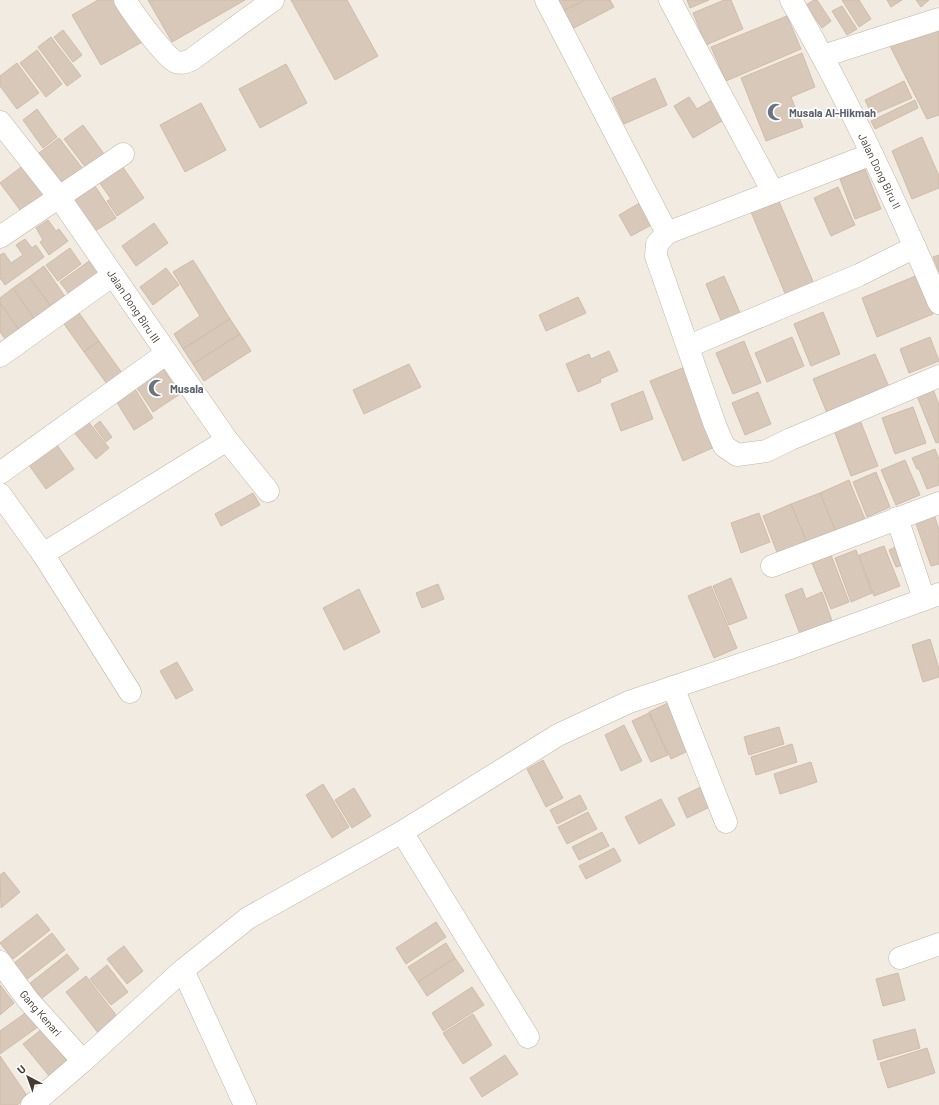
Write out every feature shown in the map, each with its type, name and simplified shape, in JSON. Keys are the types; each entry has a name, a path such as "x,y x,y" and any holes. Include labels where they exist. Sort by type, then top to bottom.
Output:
{"street":[{"path":"129,2 165,53 176,62 183,63 191,60 273,0"},
{"path":"546,0 667,233"},
{"path":"670,0 773,192"},
{"name":"Jalan Dong Biru II","path":"791,0 823,56 900,210 939,303"},
{"path":"823,56 939,19"},
{"name":"Jalan Dong Biru III","path":"0,122 59,197 227,440 268,491"},
{"path":"0,237 123,154"},
{"path":"872,154 667,233 657,244 656,256 689,346 715,425 724,446 737,455 766,451 939,376"},
{"path":"689,346 859,275 915,247"},
{"path":"0,356 113,274"},
{"path":"0,473 166,353"},
{"path":"43,554 227,440"},
{"path":"0,494 43,554 130,692"},
{"path":"772,566 939,503"},
{"path":"32,1105 183,970 248,918 402,832 558,735 629,702 792,647 932,596 897,518"},
{"path":"673,687 726,822"},
{"path":"402,832 528,1037"},
{"path":"900,958 939,944"},
{"name":"Gang Kenari","path":"0,962 28,1000 83,1061"},
{"path":"183,970 245,1105"}],"building":[{"path":"98,0 123,0 146,40 101,65 72,15"},
{"path":"148,0 245,0 172,42"},
{"path":"291,0 347,0 378,56 335,80"},
{"path":"557,0 585,0 563,11"},
{"path":"585,0 610,0 614,7 572,29 563,11"},
{"path":"687,0 709,0 690,8"},
{"path":"724,0 731,0 743,29 706,45 693,13"},
{"path":"814,0 817,0 831,21 822,28 806,5"},
{"path":"842,0 859,0 871,19 859,27"},
{"path":"887,0 902,0 891,7"},
{"path":"916,0 929,0 921,7"},
{"path":"842,6 857,29 847,35 832,11"},
{"path":"787,16 801,49 726,81 711,47"},
{"path":"939,27 939,115 927,119 889,44"},
{"path":"63,30 82,55 73,62 54,37"},
{"path":"51,37 81,76 67,86 38,47"},
{"path":"37,50 62,84 46,97 20,63"},
{"name":"Musala Al-Hikmah","path":"802,53 815,87 791,97 803,127 766,141 741,78"},
{"path":"17,63 39,93 17,109 0,86 0,76"},
{"path":"286,64 307,103 260,128 239,89"},
{"path":"655,78 667,105 624,124 612,98"},
{"path":"904,81 912,98 872,115 865,100"},
{"path":"689,97 697,109 717,97 729,117 693,138 674,106"},
{"path":"915,100 918,108 875,129 871,121"},
{"path":"201,103 226,150 185,172 160,125"},
{"path":"37,109 57,137 43,148 23,120"},
{"path":"83,125 104,154 86,168 64,139"},
{"path":"922,137 939,176 939,188 912,199 892,151"},
{"path":"59,138 83,169 63,184 39,153"},
{"path":"120,163 144,198 117,216 107,201 111,199 97,179"},
{"path":"24,165 47,196 23,214 0,183"},
{"path":"865,169 881,209 855,219 840,179"},
{"path":"93,183 116,218 95,231 72,197"},
{"path":"838,187 855,225 831,236 814,198"},
{"path":"778,199 815,286 787,298 751,212"},
{"path":"645,200 657,222 631,236 619,215"},
{"path":"48,220 56,231 59,229 68,241 49,255 40,242 43,240 36,228"},
{"path":"154,223 168,243 136,266 122,246"},
{"path":"25,239 32,248 36,245 44,257 5,285 0,278 0,255 4,253 11,263 23,255 16,245"},
{"path":"70,248 81,264 58,281 46,265"},
{"path":"939,255 939,272 933,257"},
{"path":"92,259 103,274 71,297 60,282"},
{"path":"193,260 230,319 183,349 174,334 200,316 173,272"},
{"path":"44,266 66,298 52,308 29,277"},
{"path":"166,268 179,285 153,305 140,287"},
{"path":"918,275 933,314 877,337 862,298"},
{"path":"724,276 741,315 722,323 706,284"},
{"path":"29,277 52,308 35,320 13,288"},
{"path":"13,288 35,320 20,331 0,303 0,298"},
{"path":"578,297 586,313 546,331 539,315"},
{"path":"0,303 20,331 6,340 0,332"},
{"path":"77,310 99,341 84,352 62,321"},
{"path":"823,312 840,354 811,366 794,324"},
{"path":"230,319 240,334 193,364 183,349"},
{"path":"240,334 251,351 204,381 193,364"},
{"path":"792,337 804,366 767,382 755,353"},
{"path":"930,337 939,361 909,373 900,349"},
{"path":"99,341 122,373 107,384 84,352"},
{"path":"744,341 761,383 733,394 716,353"},
{"path":"609,351 618,371 600,379 601,382 578,392 566,364 589,354 591,359"},
{"path":"875,354 889,387 827,413 813,379"},
{"name":"Musala","path":"160,364 180,394 153,412 133,382"},
{"path":"409,364 421,387 364,414 353,390"},
{"path":"685,367 717,446 683,461 650,381"},
{"path":"132,384 153,418 134,430 113,396"},
{"path":"933,389 939,405 939,442 936,443 917,396"},
{"path":"643,391 653,419 621,431 611,404"},
{"path":"758,392 771,424 745,435 732,403"},
{"path":"913,407 926,443 895,454 882,418"},
{"path":"87,420 109,448 96,459 73,431"},
{"path":"860,420 878,466 851,476 834,430"},
{"path":"100,421 112,437 106,442 94,426"},
{"path":"57,445 74,469 46,489 29,465"},
{"path":"935,449 939,459 939,485 927,489 919,469 917,469 912,458"},
{"path":"905,460 920,495 896,505 881,470"},
{"path":"876,472 890,507 867,517 853,482"},
{"path":"849,480 865,519 836,532 820,493"},
{"path":"253,493 260,505 221,526 215,514"},
{"path":"820,493 836,532 807,543 791,504"},
{"path":"791,504 807,543 778,555 763,516"},
{"path":"933,511 939,530 939,564 931,566 914,518"},
{"path":"759,513 770,542 741,553 731,523"},
{"path":"900,545 907,564 896,567 889,550"},
{"path":"884,546 900,586 874,596 859,555"},
{"path":"856,550 872,593 851,602 835,558"},
{"path":"831,555 849,602 831,609 812,563"},
{"path":"731,578 747,618 729,625 713,586"},
{"path":"438,584 444,599 422,608 416,593"},
{"path":"711,586 737,648 714,658 688,596"},
{"path":"802,588 806,599 822,592 832,621 800,634 785,595"},
{"path":"359,589 380,632 344,650 323,608"},
{"path":"930,639 939,669 939,677 923,682 912,645"},
{"path":"177,662 193,690 176,699 160,671"},
{"path":"668,703 690,750 671,759 649,712"},
{"path":"649,713 668,755 651,762 632,721"},
{"path":"624,725 642,761 621,771 605,735"},
{"path":"779,727 784,744 749,755 744,737"},
{"path":"792,744 797,762 756,775 751,757"},
{"path":"543,760 563,798 546,807 527,769"},
{"path":"811,762 817,782 780,794 774,774"},
{"path":"323,784 349,827 332,838 306,795"},
{"path":"707,784 716,804 687,818 678,798"},
{"path":"354,788 371,816 352,828 335,800"},
{"path":"580,795 587,809 557,824 550,810"},
{"path":"661,799 675,825 639,844 625,817"},
{"path":"588,812 597,829 567,844 558,827"},
{"path":"602,832 609,846 579,860 572,847"},
{"path":"614,848 621,861 586,879 579,866"},
{"path":"4,872 20,892 1,908 0,875"},
{"path":"37,914 50,930 13,959 0,943"},
{"path":"436,922 446,937 406,964 396,948"},
{"path":"52,933 65,950 26,980 13,964"},
{"path":"446,943 455,958 418,982 408,967"},
{"path":"124,946 143,971 127,984 107,959"},
{"path":"67,954 79,969 41,999 29,984"},
{"path":"455,958 464,971 427,996 418,982"},
{"path":"107,965 128,992 111,1005 90,979"},
{"path":"898,973 905,1000 883,1006 876,979"},
{"path":"86,976 119,1019 99,1034 66,992"},
{"path":"0,985 14,1003 0,1015"},
{"path":"472,987 484,1005 443,1031 432,1013"},
{"path":"31,1009 42,1024 0,1054 0,1031"},
{"path":"473,1014 492,1045 463,1064 443,1033"},
{"path":"42,1029 68,1062 50,1077 23,1044"},
{"path":"915,1029 920,1048 878,1060 873,1040"},
{"path":"927,1048 935,1073 888,1088 880,1063"},
{"path":"505,1055 518,1074 482,1097 470,1078"},
{"path":"0,1056 28,1097 17,1105 0,1105"}],"place":[{"name":"Musala Al-Hikmah","path":"776,112"},
{"name":"Musala","path":"157,388"}]}
